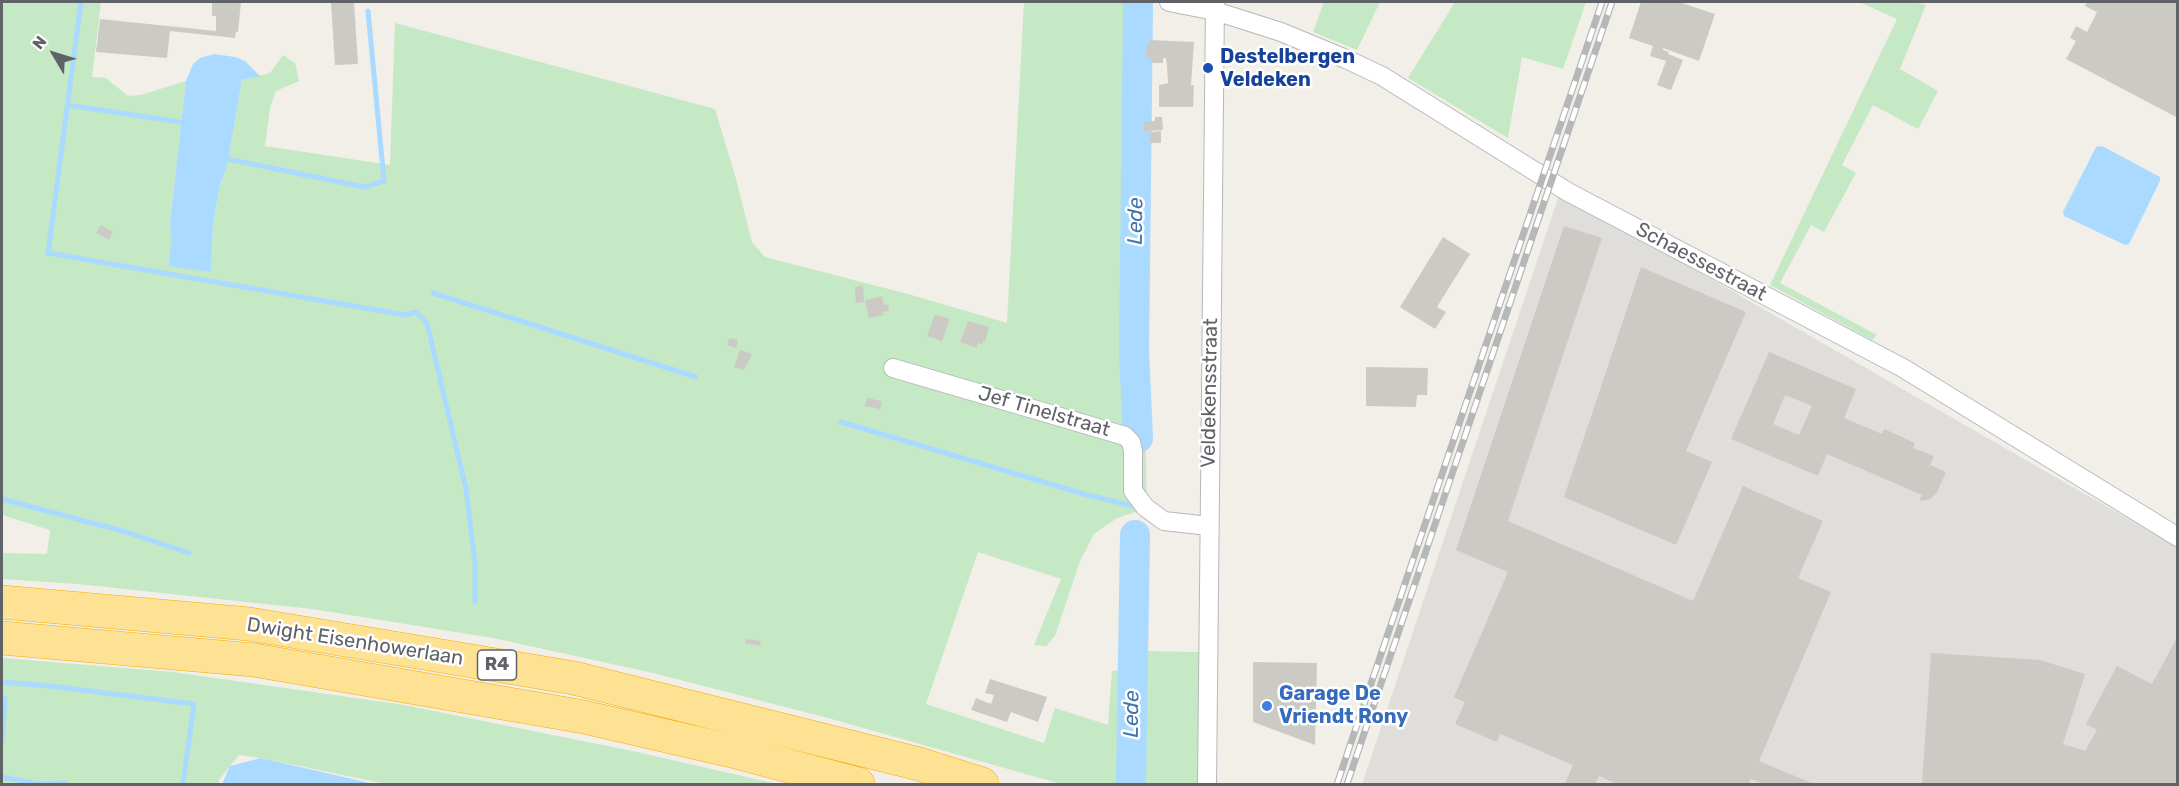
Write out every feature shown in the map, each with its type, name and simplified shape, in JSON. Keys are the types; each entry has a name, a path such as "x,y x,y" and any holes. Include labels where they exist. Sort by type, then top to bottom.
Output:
{"highway":[{"name":"Dwight Eisenhowerlaan","path":"2,602 249,624 574,678 918,764 982,784"},
{"name":"Dwight Eisenhowerlaan","path":"2,638 254,660 584,717 736,752 858,784"}],"street":[{"name":"Schaessestraat","path":"1169,2 1215,6 1382,76 1578,197 1903,368 2178,537"},
{"name":"Veldekensstraat","path":"1207,784 1215,6"},
{"name":"Jef Tinelstraat","path":"892,368 1125,436 1131,442 1133,451 1134,491 1145,507 1164,521 1209,526"}],"shaded area":[{"path":"1560,192 2177,547 2177,784 1362,784"}],"green space":[{"path":"2,2 101,2 92,77 106,78 128,96 141,95 186,81 170,223 171,242 168,265 211,272 213,224 220,185 227,166 242,80 270,73 283,55 295,63 299,81 276,91 270,108 265,146 390,165 395,23 715,109 752,242 765,257 908,294 1007,323 1024,2 1128,2 1151,6 1144,362 1147,508 1117,518 1094,534 1080,561 1055,636 1046,646 1034,645 1061,579 978,552 926,704 1044,743 1055,708 1108,725 1112,671 1138,669 1139,651 1200,652 1198,784 1061,784 828,718 653,673 493,638 312,609 78,584 2,579 2,553 47,554 50,530 2,515"},
{"path":"1324,2 1380,2 1357,50 1313,32"},
{"path":"1455,2 1586,2 1563,69 1522,57 1508,138 1408,78"},
{"path":"1859,2 1919,2 1926,5 1900,69 1938,91 1918,129 1873,105 1842,165 1856,173 1824,232 1811,225 1780,283 1877,335 1872,340 1770,285 1897,19"},
{"path":"2,658 173,672 404,705 637,752 777,784 386,784 239,755 219,780 219,784 2,784"}],"water":[{"path":"214,54 245,61 260,76 242,80 227,166 220,185 213,224 211,272 168,266 171,242 170,223 186,81 193,64 200,58"},
{"path":"2102,146 2160,177 2129,244 2125,245 2064,216 2063,212 2096,147"},
{"path":"261,758 374,784 222,784 230,766"}],"building":[{"path":"212,2 241,2 238,32 235,38 170,31 167,58 96,52 100,19 216,31 216,16 212,16"},
{"path":"331,2 354,2 358,64 335,65"},
{"path":"1641,2 1679,2 1715,14 1699,61 1663,48 1669,52 1668,54 1683,60 1671,90 1657,85 1666,61 1650,56 1653,46 1629,38"},
{"path":"2087,2 2178,2 2178,118 2066,59 2076,41 2070,38 2076,26 2087,32 2097,12 2085,6"},
{"path":"1149,40 1194,42 1191,85 1194,85 1193,107 1159,107 1159,85 1168,83 1166,58 1163,58 1163,63 1151,63 1151,58 1146,57 1146,45 1149,45"},
{"path":"1155,117 1162,117 1163,130 1144,131 1144,122 1155,121"},
{"path":"1161,131 1161,143 1150,143 1150,132"},
{"path":"101,225 113,232 109,240 96,233"},
{"path":"1564,226 1602,238 1508,521 1693,601 1743,486 1823,521 1798,578 1831,592 1759,761 1814,784 1764,784 1751,779 1748,784 1617,784 1599,776 1595,784 1565,784 1573,765 1500,734 1497,742 1455,724 1465,702 1454,697 1508,572 1456,550"},
{"path":"1443,237 1470,254 1437,307 1446,312 1435,329 1400,307"},
{"path":"1641,267 1746,312 1686,451 1712,462 1676,545 1564,497"},
{"path":"863,286 864,302 856,303 855,287"},
{"path":"882,296 884,305 888,304 889,311 883,312 884,315 869,318 865,300"},
{"path":"935,314 950,319 942,341 927,336"},
{"path":"968,321 989,327 985,342 978,343 977,348 960,342"},
{"path":"729,338 738,340 736,348 727,345"},
{"path":"740,350 752,354 744,370 734,367"},
{"path":"1769,352 1856,389 1844,418 1882,434 1884,429 1915,443 1913,448 1934,456 1930,465 1946,472 1936,494 1930,499 1919,501 1922,495 1827,454 1818,476 1731,439","holes":["1785,395 1812,406 1799,435 1773,424"]},
{"path":"1366,367 1428,368 1427,395 1417,395 1416,407 1366,406"},
{"path":"867,398 882,401 880,409 865,406"},
{"path":"2178,636 2178,784 1922,784 1931,653 2040,660 2085,674 2063,744 2085,751 2097,730 2086,724 2117,666 2152,684"},
{"path":"746,639 761,641 760,646 745,643"},
{"path":"1253,662 1317,663 1315,745 1253,722"},
{"path":"990,679 1047,697 1038,722 1011,712 1007,722 971,710 976,698 991,704 994,695 985,693"}],"waterway":[{"path":"81,2 48,253 405,315 416,312 427,323 466,489 475,563 475,602"},
{"name":"Lede","path":"1138,5 1134,352 1138,438"},
{"path":"223,158 364,187 384,181 368,11"},
{"path":"67,105 187,123"},
{"path":"433,293 696,377"},
{"path":"841,422 1084,494 1137,507"},
{"path":"2,499 126,532 189,553"},
{"name":"Lede","path":"1131,784 1135,535"},
{"path":"2,682 194,704 183,784"},
{"path":"2,742 5,698"},
{"path":"2,777 38,784 65,783"}],"railway":[{"path":"1337,784 1602,2"},
{"path":"1347,784 1612,2"}],"place":[{"name":"Destelbergen Veldeken","path":"1208,68"},
{"name":"Garage De Vriendt Rony","path":"1267,706"}]}
